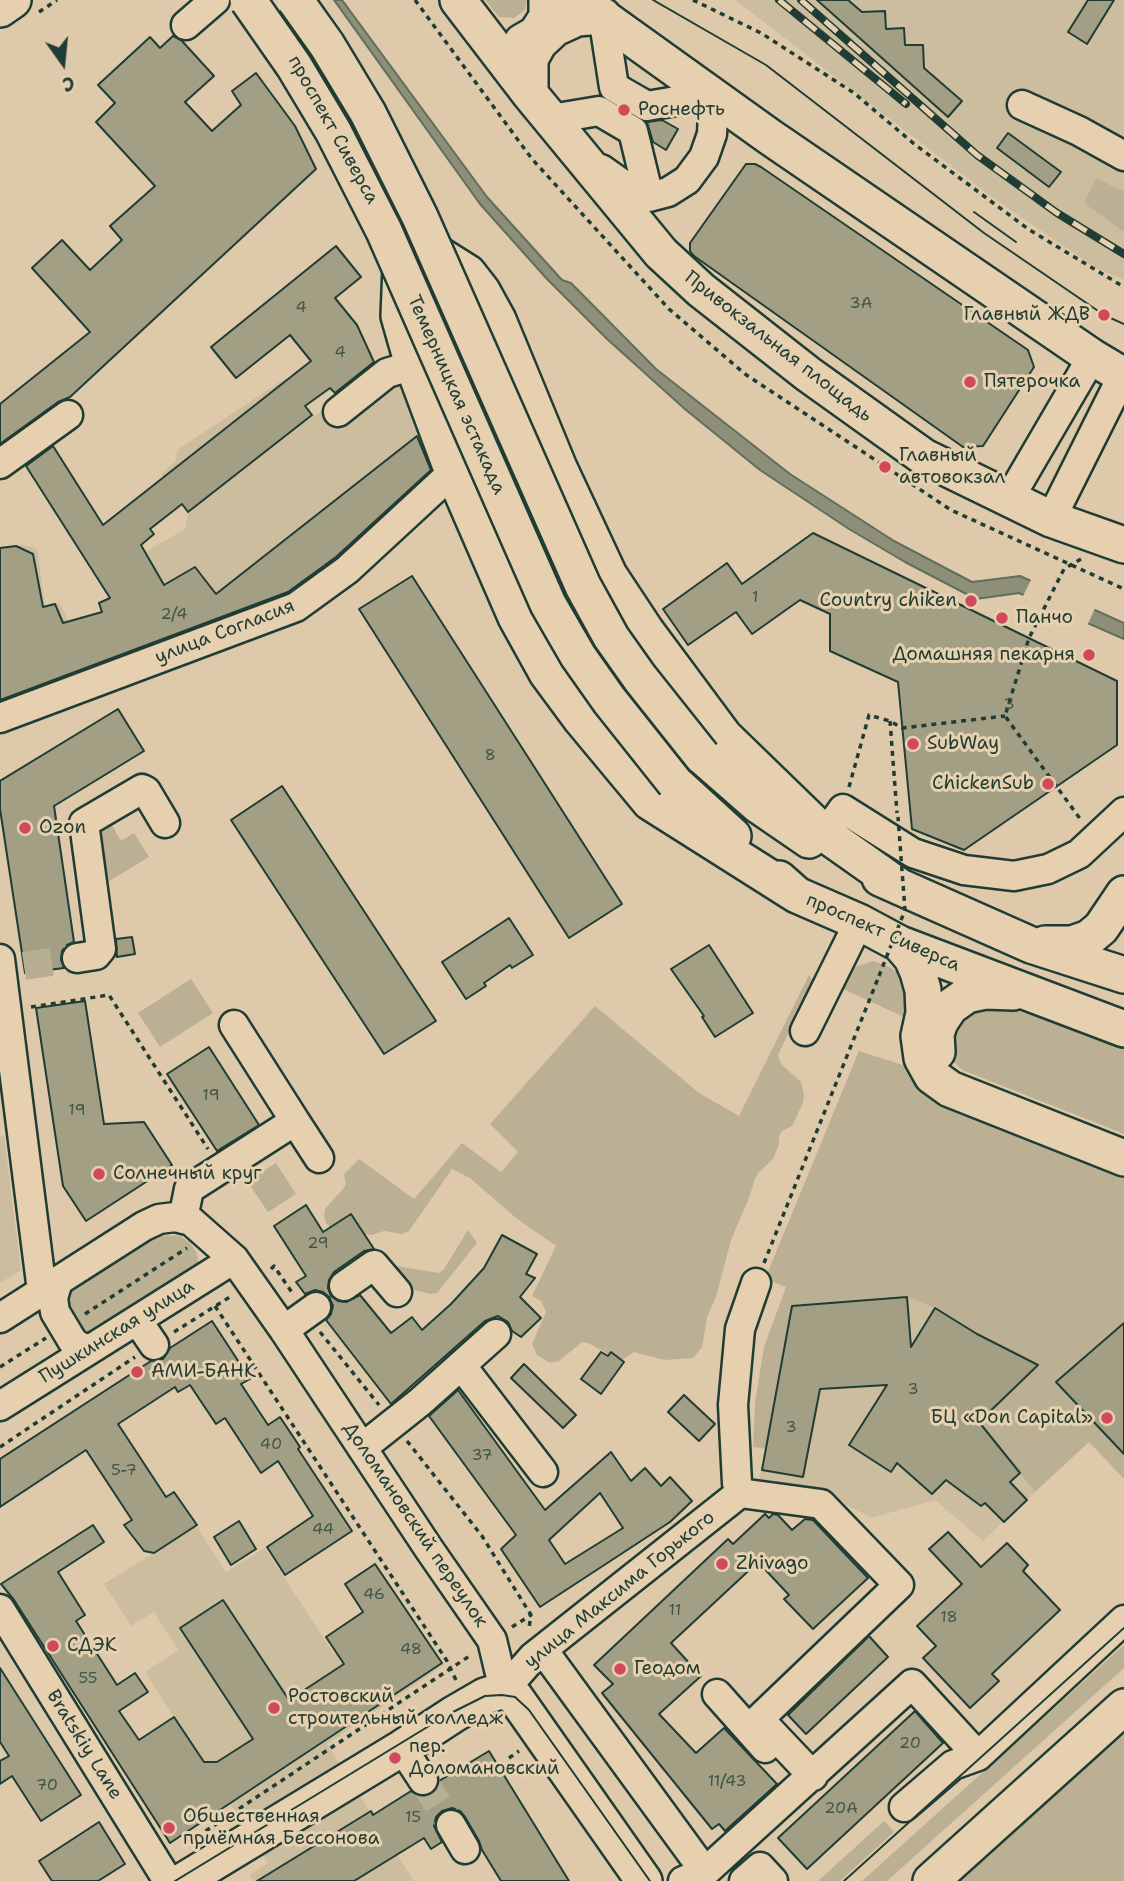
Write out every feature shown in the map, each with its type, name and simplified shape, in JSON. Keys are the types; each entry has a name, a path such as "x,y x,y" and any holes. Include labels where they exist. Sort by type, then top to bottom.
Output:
{"main road":[{"path":"0,9 13,0"},
{"name":"Темерницкая эстакада","path":"248,0 294,66 333,131 384,231 548,604 578,656 609,700 675,783"},
{"name":"проспект Сиверса","path":"253,0 298,63 337,129 388,229 401,266"},
{"name":"проспект Сиверса","path":"288,0 363,115 433,251"},
{"name":"Темерницкая эстакада","path":"295,0 327,45 368,113 420,217 583,586 611,637 702,756 758,805 830,855 900,887"},
{"name":"Привокзальная площадь","path":"458,0 661,253 701,290 808,374 924,457 1051,519 1124,545"},
{"path":"488,37 524,42 536,34 547,17 547,0"},
{"path":"541,106 530,59 539,43 555,28 591,8 711,96 1092,357 1124,376"},
{"path":"401,266 409,272 420,272 429,267 433,260 433,251"},
{"path":"433,251 468,273 482,291 498,320 559,468 609,575 646,631 724,736 834,822 900,887 1031,944 1124,975"},
{"path":"401,266 399,316 413,365 453,472 516,617 547,673 620,768 650,802 797,895"},
{"name":"проспект Сиверса","path":"675,783 797,895 859,922 900,944 1023,993 1124,1029"},
{"path":"1031,944 1072,944 1089,938 1101,928 1124,894"},
{"path":"900,944 912,958 923,990 924,1013 919,1036 922,1058 932,1076 950,1089 1124,1158"},
{"path":"1023,993 986,991 967,995 950,1007 936,1034 936,1049 941,1062 962,1082 1124,1144"},
{"path":"183,1881 485,1696 504,1690"},
{"name":"Доломановский переулок","path":"504,1690 515,1697 644,1881"},
{"path":"931,1881 1124,1707"}],"street":[{"path":"186,25 215,0"},
{"path":"541,106 599,111 633,131 649,197 668,192 687,180 704,157 712,134 711,96 647,106 614,87 591,8"},
{"path":"1022,105 1079,131 1124,156"},
{"name":"Привокзальная площадь","path":"582,155 616,181 649,197"},
{"path":"1009,499 1092,357"},
{"path":"338,412 387,373 413,365"},
{"path":"1051,519 1124,376"},
{"path":"0,464 68,415"},
{"name":"улица Согласия","path":"0,718 296,607 347,570 453,472"},
{"path":"77,958 96,955 101,949 84,823 136,790 142,789 146,791 165,823"},
{"path":"834,822 964,870 1014,876 1048,869 1079,854 1124,812"},
{"path":"805,1031 859,922"},
{"path":"8,965 55,1312 73,1342 82,1348 92,1348"},
{"path":"234,1025 319,1158"},
{"path":"0,1318 144,1226 159,1219 183,1219 190,1189 295,1121"},
{"name":"Доломановский переулок","path":"183,1219 191,1221 198,1241 234,1259 251,1283 302,1317 362,1448 492,1640 504,1690"},
{"path":"198,1241 211,1245 213,1263 210,1274"},
{"name":"Пушкинская улица","path":"0,1406 234,1259"},
{"path":"344,1286 373,1265 397,1292"},
{"path":"756,1283 740,1329 733,1405 737,1483 740,1493 821,1504 900,1585 760,1719 806,1781"},
{"path":"137,1320 155,1345"},
{"path":"362,1448 496,1334"},
{"path":"461,1366 543,1472"},
{"name":"улица Максима Горького","path":"504,1690 538,1653 740,1493"},
{"name":"Bratskiy Lane","path":"0,1609 168,1881"},
{"path":"904,1807 953,1765 978,1756 1124,1620"},
{"path":"538,1653 694,1876 806,1781 912,1684 978,1756"},
{"path":"717,1694 806,1781"},
{"path":"402,1748 424,1780"},
{"path":"451,1825 466,1849"},
{"path":"744,1881 760,1867 773,1881"}],"path":[{"path":"693,0 761,33 854,93 913,143 1028,229 1124,287"},
{"path":"1005,716 1032,631 1064,569"},
{"path":"834,822 869,715 890,721 902,728 1005,716"},
{"path":"1005,716 1094,839"},
{"path":"756,1283 905,910 890,721"},
{"path":"36,1006 109,995 220,1169"},
{"path":"0,1367 198,1241"},
{"path":"0,1447 274,1266 302,1317 393,1423 482,1536 531,1615 529,1629 538,1653"},
{"path":"215,1306 451,1670 467,1707"},
{"path":"188,1843 531,1615"}],"shaded area":[{"path":"334,0 342,0 487,197 562,280 571,283 656,369 790,474 894,541 972,582 1020,576 1124,623 1124,639 1019,593 976,599 849,529 760,470 686,410 607,339 547,279 480,204"},
{"path":"485,0 527,0 525,10 514,18 499,17"},
{"path":"735,0 1124,0 1124,280 1096,268 993,198"},
{"path":"1096,178 1124,192 1124,232 1084,203"},
{"path":"380,368 397,380 436,478 315,587 0,706 0,547 24,545 37,549 45,605 59,602 69,622 81,616 85,622 104,613 103,600 125,595 128,583 153,566 147,551 185,529 188,513 161,474 176,461 177,450 286,378 315,416"},
{"path":"110,822 121,841 134,833 149,857 106,883 90,834"},
{"path":"873,961 890,967 906,980 908,1019 839,987 857,966"},
{"path":"809,975 813,981 778,1055 781,1064 801,1082 803,1103 792,1126 782,1131 779,1136 779,1145 773,1159 755,1179 731,1240 716,1297 707,1317 702,1347 693,1358 665,1360 634,1352 621,1361 582,1342 559,1361 550,1363 537,1355 532,1344 546,1312 541,1301 532,1296 556,1246 516,1218 470,1178 452,1169 409,1231 402,1234 384,1231 372,1235 363,1234 351,1214 330,1227 326,1223 325,1209 346,1184 344,1174 359,1159 414,1199 462,1143 501,1172 518,1152 490,1124 595,1006 699,1093 739,1116"},
{"path":"191,979 213,1013 160,1047 138,1013"},
{"path":"985,1000 1124,1046 1124,1134 962,1070 948,1056 944,1031"},
{"path":"859,1051 909,1067 1124,1171 1124,1323 1056,1382 1124,1454 1124,1479 1089,1442 1035,1492 979,1422 1037,1365 977,1334 935,1308 907,1297 792,1306 766,1449 753,1447 755,1403 764,1347 786,1287 765,1279"},
{"path":"4,1136 21,1270 0,1283 0,1137"},
{"path":"276,1163 296,1194 268,1212 247,1181"},
{"path":"468,1230 477,1243 437,1293 430,1294 403,1287 390,1265 439,1273"},
{"path":"158,1235 180,1236 190,1243 197,1253 199,1268 88,1345 57,1297 141,1242"},
{"path":"907,1297 935,1308 977,1334 1038,1365 979,1422 1035,1492 983,1541 935,1500 871,1518 826,1494 757,1491 792,1305"},
{"name":"Ростовский строительный колледж","path":"196,1526 226,1572 265,1548 334,1654 405,1608 444,1665 327,1744 414,1881 253,1881 250,1875 268,1863 145,1672 178,1650 154,1612 131,1626 104,1584"},
{"path":"1124,1645 1124,1668 887,1881 862,1881"},
{"path":"1124,1735 1124,1881 959,1881 1000,1842"},
{"path":"884,1821 894,1832 840,1881 818,1881"}],"pier":[{"path":"1032,578 1096,606 1087,626 1022,598"}],"building":[{"path":"817,0 848,0 862,12 885,11 886,29 904,28 905,45 923,45 924,68 962,101 948,117"},
{"path":"1088,0 1114,0 1087,44 1068,32"},
{"path":"173,36 182,41 214,76 185,102 212,131 241,105 232,91 256,73 295,126 316,169 70,397 58,402 0,444 0,404 90,332 32,268 62,240 90,270 122,240 110,226 155,186 96,122 115,103 98,85 150,37 160,48"},
{"path":"662,120 678,129 666,150 653,142 647,122"},
{"path":"1008,133 1061,172 1049,187 997,148"},
{"path":"746,164 761,167 1028,350 1034,367 983,446 963,447 694,256 690,251 690,243"},
{"path":"336,246 361,277 335,298 357,325 374,362 335,393 330,388 305,406 312,415 188,512 182,504 150,529 154,534 141,545 164,585 195,567 216,594 417,436 431,470 336,557 288,592 0,700 0,548 16,546 33,554 43,607 55,604 63,623 102,612 99,603 110,598 26,466 53,446 103,525 311,361 290,335 236,378 211,347"},
{"path":"813,533 1117,681 1117,745 964,850 912,829 898,682 830,651 830,614 800,600 752,634 736,612 688,645 663,609 727,563 742,584"},
{"path":"412,576 622,904 569,938 359,609"},
{"path":"118,709 144,751 54,806 74,942 62,951 64,968 25,973 0,809 0,781"},
{"path":"282,786 436,1021 384,1054 231,820"},
{"path":"509,918 533,955 512,968 510,965 466,999 442,962"},
{"path":"132,937 135,954 117,957 116,939"},
{"path":"709,945 753,1013 715,1037 702,1017 704,1016 671,969"},
{"path":"85,1001 104,1124 144,1122 172,1165 86,1221 63,1186 36,1008"},
{"path":"209,1047 259,1125 217,1151 167,1074"},
{"path":"306,1205 323,1232 351,1214 374,1249 364,1251 334,1272 328,1288 331,1296 338,1301 346,1302 360,1295 391,1333 412,1317 422,1330 451,1304 484,1268 502,1235 537,1254 526,1274 535,1278 520,1297 541,1318 521,1337 512,1331 508,1322 498,1316 485,1321 391,1404 326,1320 333,1306 329,1297 315,1290 305,1294 296,1282 306,1276 274,1226"},
{"path":"907,1297 911,1347 935,1308 977,1334 1038,1365 979,1422 1020,1473 1010,1482 1027,1500 1004,1522 985,1503 981,1506 946,1480 932,1494 897,1463 891,1472 849,1445 887,1385 820,1389 803,1477 762,1470 792,1306"},
{"path":"212,1321 250,1379 241,1384 268,1425 280,1417 352,1531 285,1575 267,1547 313,1516 278,1461 261,1473 225,1418 216,1424 190,1385 178,1392 175,1387 118,1424 166,1497 174,1492 197,1525 154,1553 144,1551 124,1525 132,1520 86,1450 0,1507 0,1459 151,1361 163,1359 170,1348"},
{"name":"БЦ «Don Capital»","path":"1124,1323 1124,1454 1056,1382"},
{"path":"601,1352 608,1356 611,1352 624,1362 601,1394 581,1379"},
{"path":"524,1364 576,1415 563,1428 511,1378"},
{"path":"458,1390 545,1510 611,1452 631,1481 645,1468 661,1486 670,1477 692,1501 670,1522 540,1607 501,1549 516,1535 429,1416","holes":["600,1493 623,1528 565,1564 549,1540"]},
{"path":"684,1395 715,1424 699,1441 668,1412"},
{"path":"765,1514 769,1518 773,1514 778,1515 792,1530 805,1519 813,1520 868,1578 813,1629 784,1599 789,1595 758,1562 671,1643 701,1676 659,1714 696,1753 724,1728 777,1784 725,1831 719,1824 712,1829 602,1693 613,1684 594,1665 728,1539 733,1544"},
{"path":"239,1521 256,1549 231,1565 214,1537"},
{"path":"93,1525 104,1542 58,1572 85,1615 76,1621 117,1685 135,1673 148,1692 119,1711 139,1740 174,1717 204,1762 217,1762 253,1739 180,1628 223,1600 289,1700 344,1664 326,1637 363,1612 345,1584 375,1564 442,1663 170,1843 14,1600 1,1584"},
{"path":"948,1532 981,1567 1007,1543 1028,1565 1023,1571 1060,1610 992,1674 999,1681 970,1708 923,1658 936,1646 917,1626 962,1584 929,1549"},
{"path":"869,1636 888,1657 806,1734 788,1715"},
{"path":"0,1668 81,1795 41,1821 12,1776 0,1784 0,1761 9,1756 0,1742"},
{"path":"915,1711 943,1743 807,1869 778,1838"},
{"path":"489,1751 569,1881 501,1881 465,1817 452,1808 442,1811 436,1817 434,1826 442,1842 431,1849 424,1838 354,1881 257,1881 371,1811 373,1815 411,1791 423,1797 431,1794 439,1781"},
{"path":"99,1822 125,1864 98,1881 52,1881 39,1861"}],"tunnel":[{"path":"24,966 77,958"},
{"path":"423,1780 451,1825"}],"tram line":[{"path":"653,0 766,65 984,233 1104,315 1124,324"},
{"path":"974,212 1016,242"},
{"path":"844,1881 1124,1628"},
{"path":"175,1881 447,1715 485,1696 502,1695 515,1697 529,1710 650,1881"}],"railway":[{"path":"779,0 906,104"},
{"path":"801,0 977,155 1057,213 1124,254"}],"place":[{"name":"Роснефть","path":"624,110"},
{"name":"Главный ЖДВ","path":"1104,315"},
{"name":"Пятерочка","path":"970,382"},
{"name":"Главный автовокзал","path":"885,467"},
{"name":"Country chiken","path":"971,601"},
{"name":"Панчо","path":"1002,618"},
{"name":"Домашняя пекарня","path":"1089,655"},
{"name":"SubWay","path":"913,744"},
{"name":"ChickenSub","path":"1048,784"},
{"name":"Ozon","path":"25,828"},
{"name":"Солнечный круг","path":"99,1174"},
{"name":"АМИ-БАНК","path":"137,1372"},
{"name":"БЦ «Don Capital»","path":"1107,1418"},
{"name":"Zhivago","path":"722,1564"},
{"name":"СДЭК","path":"53,1646"},
{"name":"Геодом","path":"620,1669"},
{"name":"Ростовский строительный колледж","path":"274,1708"},
{"name":"пер. Доломановский","path":"395,1758"},
{"name":"Обшественная приёмная Бессонова","path":"169,1828"}]}
